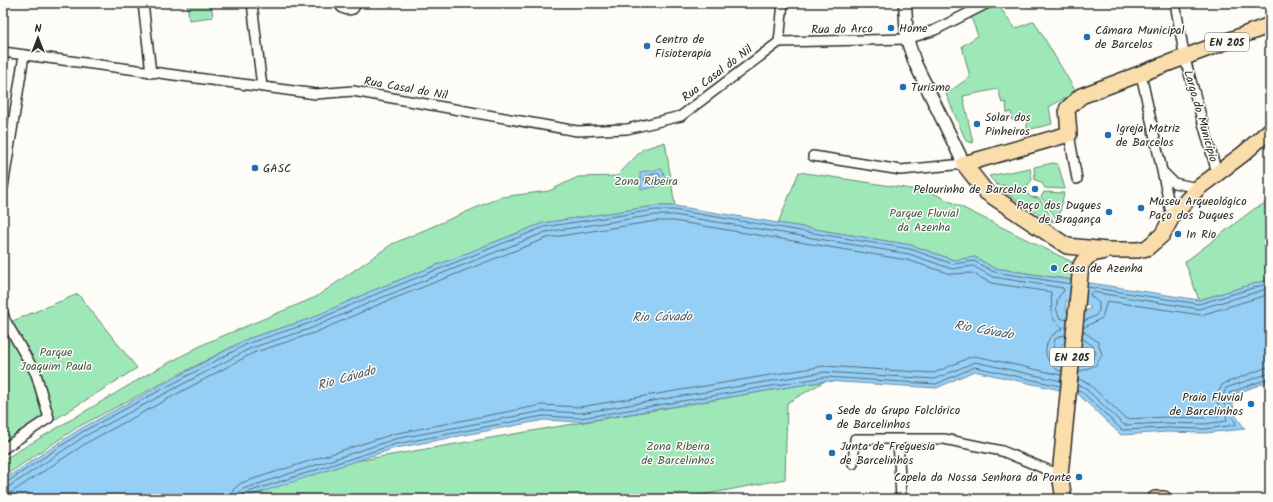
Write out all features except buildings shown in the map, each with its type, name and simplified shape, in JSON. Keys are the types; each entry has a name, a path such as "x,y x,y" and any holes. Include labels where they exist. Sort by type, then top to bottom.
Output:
{"main road":[{"name":"EN 205","path":"1185,58 1270,25"},
{"name":"Largo do Município","path":"1069,134 1067,109 1081,96 1185,58"},
{"path":"1067,246 1107,250 1138,250 1147,248 1162,235 1172,217 1198,188 1270,130"},
{"path":"1069,134 964,164 986,192 1067,246 1076,257 1080,268"},
{"path":"1080,268 1086,257 1092,253 1107,250"},
{"name":"EN 205","path":"1064,499 1060,475 1080,268"},
{"path":"1155,499 1164,499"}],"street":[{"path":"143,3 151,73"},
{"path":"252,3 262,87"},
{"path":"339,3 342,8 347,10 352,9 357,3"},
{"path":"779,42 783,3"},
{"path":"813,156 901,170 964,164 915,63 907,39 905,3"},
{"name":"Rua do Arco","path":"779,42 907,39 935,30 988,3"},
{"path":"1175,3 1185,58"},
{"name":"Rua Casal do Nil","path":"3,52 316,94 353,91 577,131 626,129 681,116 779,42"},
{"path":"3,186 24,55"},
{"name":"Largo do Município","path":"1185,58 1217,173"},
{"path":"1141,74 1172,217"},
{"path":"1069,134 1077,179"},
{"path":"1162,171 1174,182 1198,188"},
{"path":"3,449 49,418 36,374 4,317"},
{"path":"853,464 855,439 944,439 1002,451 1060,475"},
{"path":"898,439 900,499"}],"green space":[{"path":"187,3 211,3 213,17 189,20"},
{"path":"997,3 1015,29 1034,21 1076,92 1049,107 1052,124 1027,130 1027,120 1012,120 1011,112 1007,113 1006,102 1002,103 998,89 963,96 973,143 966,141 946,94 970,77 962,46 978,36 971,17"},
{"name":"Zona Ribeira","path":"665,142 675,206 655,206 543,223 374,290 309,319 247,339 78,427 3,477 3,460 148,374 206,343 316,297 392,244 501,197 549,191 578,177 617,176 643,149"},
{"path":"1053,163 1058,164 1065,189 1045,188 1041,182 1035,180 1034,167"},
{"path":"1030,168 1032,180 1026,187 997,185 989,176"},
{"name":"Parque Fluvial da Azenha","path":"799,172 931,192 1072,262 1073,280 994,268 975,257 954,260 911,245 778,223"},
{"path":"1003,191 1026,191 1030,197 1039,198 1054,222 1048,220"},
{"path":"1044,192 1064,193 1058,221 1041,197"},
{"path":"1270,201 1270,279 1199,300 1185,262 1254,209"},
{"name":"Parque Joaquim Paula","path":"78,294 137,368 3,452 3,325"},
{"name":"Zona Ribeira de Barcelinhos","path":"825,381 787,403 785,479 682,499 197,499 215,485"}],"water":[{"path":"662,169 667,184 641,190 640,172"},
{"name":"Rio Cávado","path":"655,206 675,206 911,245 954,260 975,257 994,268 1199,300 1270,279 1270,381 1232,395 1234,413 1245,429 1205,433 1167,432 1121,435 1078,394 974,371 937,388 825,381 581,422 544,420 396,448 240,499 3,499 3,480 80,429 247,339 309,319 374,290 543,223","holes":["1066,300 1082,301 1091,308 1081,313 1066,311","1062,344 1078,346 1087,353 1077,357 1061,356"]}],"place":[{"name":"Home","path":"891,28"},
{"name":"Câmara Municipal de Barcelos","path":"1087,37"},
{"name":"Centro de Fisioterapia","path":"647,46"},
{"name":"Turismo","path":"903,87"},
{"name":"Solar dos Pinheiros","path":"977,124"},
{"name":"Igreja Matriz de Barcelos","path":"1108,135"},
{"name":"GASC","path":"255,168"},
{"name":"Pelourinho de Barcelos","path":"1035,189"},
{"name":"Museu Arqueológico Paço dos Duques","path":"1141,208"},
{"name":"Paço dos Duques de Bragança","path":"1109,212"},
{"name":"In Rio","path":"1178,234"},
{"name":"Casa de Azenha","path":"1054,268"},
{"name":"Praia Fluvial de Barcelinhos","path":"1251,404"},
{"name":"Sede do Grupo Folclórico de Barcelinhos","path":"829,417"},
{"name":"Junta de Freguesia de Barcelinhos","path":"832,453"},
{"name":"Capela da Nossa Senhora da Ponte","path":"1079,477"}]}
